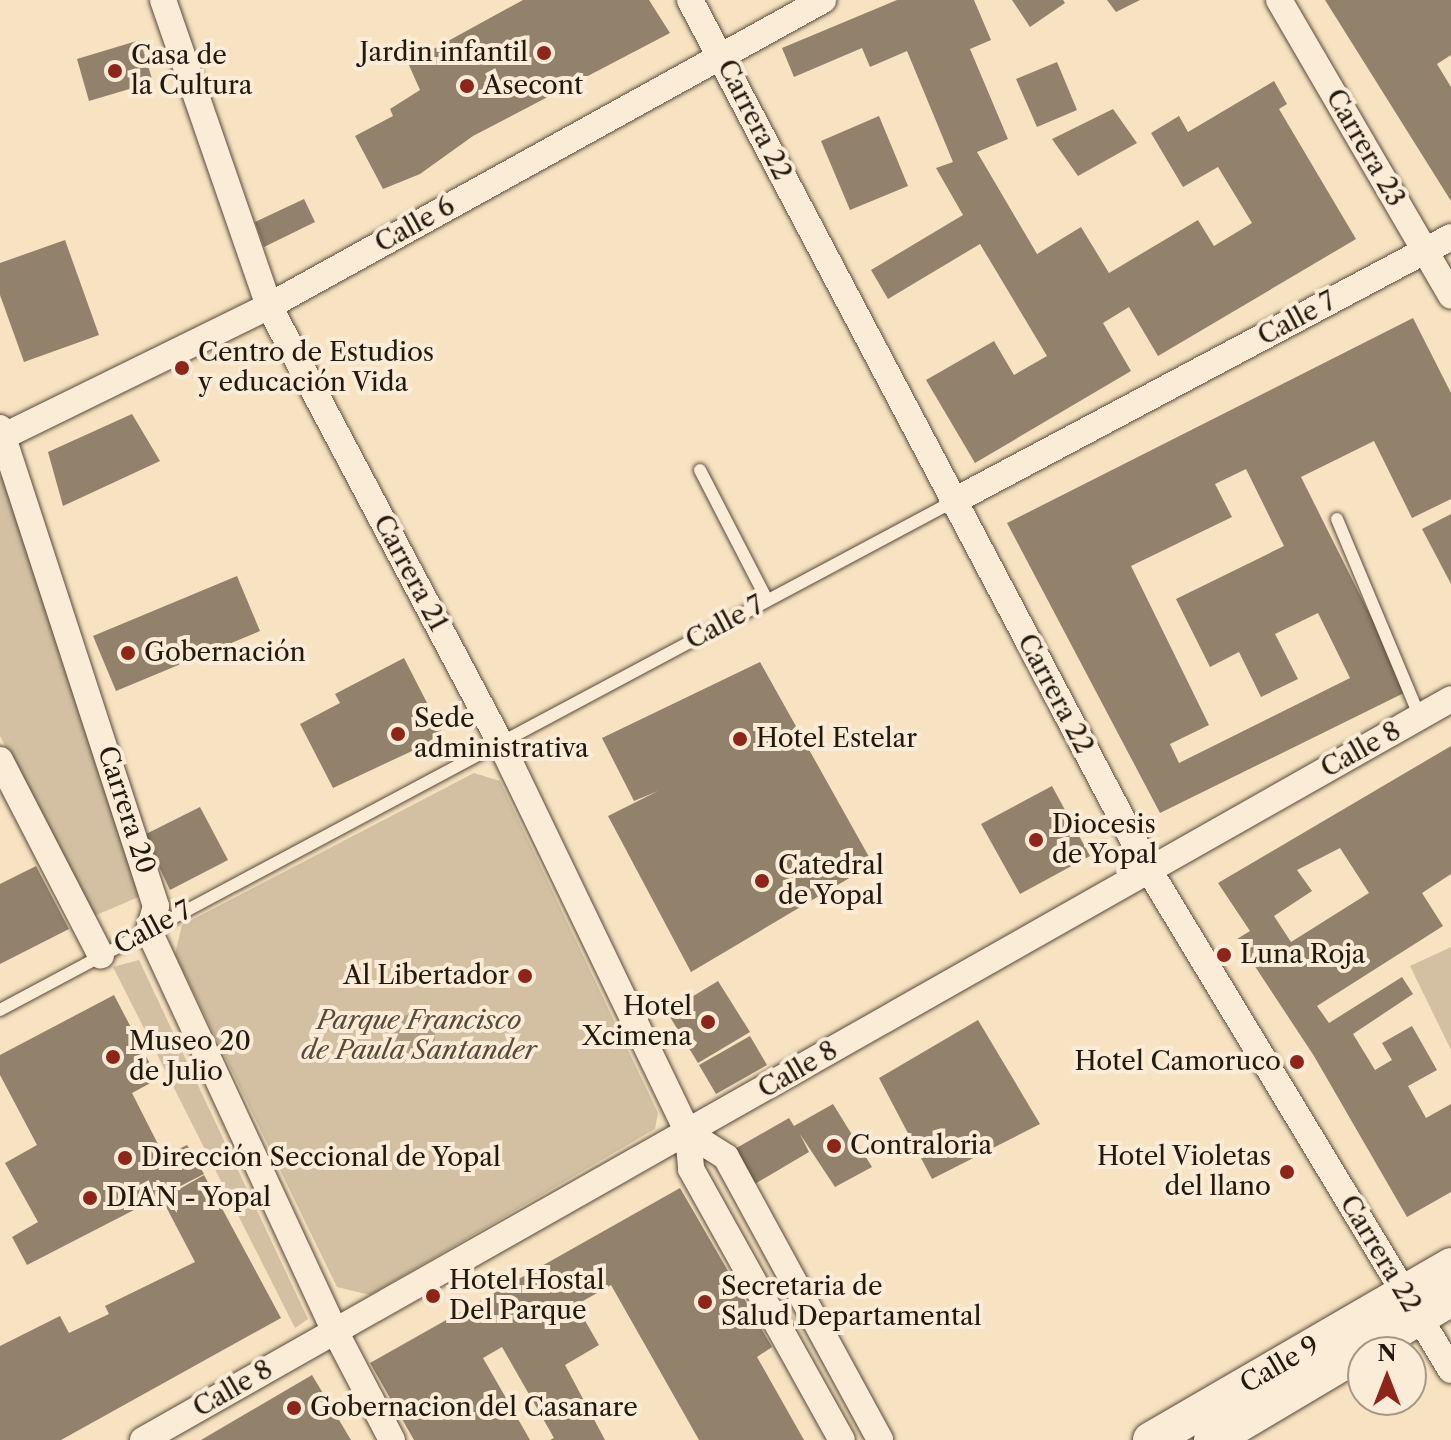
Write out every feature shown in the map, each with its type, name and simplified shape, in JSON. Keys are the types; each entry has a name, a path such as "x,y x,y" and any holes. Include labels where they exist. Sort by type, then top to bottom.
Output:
{"main road":[{"name":"Calle 9","path":"1212,1440 1412,1306 1451,1266"},
{"name":"Calle 9","path":"1151,1440 1412,1306 1451,1298"}],"street":[{"name":"Carrera 21","path":"163,0 269,306 500,742 688,1133 691,1169 842,1440"},
{"name":"Carrera 22","path":"690,0 952,502 1149,870 1451,1370"},
{"name":"Calle 6","path":"2,434 269,306 823,0"},
{"name":"Carrera 23","path":"1279,0 1451,296"},
{"name":"Calle 7","path":"952,502 1451,237"},
{"name":"Carrera 20","path":"2,434 156,906 149,931 335,1331 392,1440"},
{"name":"Calle 8","path":"143,1440 1451,699"},
{"path":"0,760 101,956"},
{"path":"688,1133 726,1157 880,1440"}],"lane":[{"path":"700,470 767,600"},
{"name":"Calle 7","path":"0,1010 952,502"},
{"path":"1337,519 1420,717"}],"green space":[{"path":"8,474 143,895 92,917 0,736 0,477"},
{"name":"Parque Francisco de Paula Santander","path":"474,773 500,781 658,1113 655,1129 370,1295 337,1287 175,954 182,925"},
{"path":"1451,947 1451,1050 1410,966"},
{"path":"139,960 308,1319 295,1328 113,967"}],"shaded area":[{"path":"413,1014 429,1020 435,1036 429,1052 413,1058 397,1052 391,1036 397,1020"}],"building":[{"path":"523,0 649,0 670,33 473,136 420,174 383,189 355,136 393,116 390,109 420,90 408,63"},
{"path":"897,0 974,0 991,40 970,49 1008,139 977,152 1037,254 1081,227 1109,273 1198,220 1214,246 1252,223 1218,167 1183,187 1151,133 1179,116 1188,132 1274,81 1287,104 1279,109 1356,239 1158,356 1129,307 1103,323 1131,371 975,463 926,380 994,341 1014,375 1047,356 980,244 888,299 871,270 963,215 936,168 953,162 907,51 870,67 862,48 794,77 782,48"},
{"path":"1012,0 1063,0 1065,3 1030,27"},
{"path":"1107,0 1140,0 1116,12"},
{"path":"1325,0 1451,0 1451,55 1437,64 1451,87 1451,201"},
{"name":"Casa de la Cultura","path":"140,40 153,82 89,101 77,59"},
{"path":"1057,62 1077,110 1037,127 1016,79"},
{"path":"1113,109 1137,143 1078,176 1052,139"},
{"path":"879,116 908,186 850,210 821,141"},
{"path":"304,199 315,222 264,247 255,222"},
{"path":"65,240 99,335 24,362 0,295 0,263"},
{"path":"1413,318 1451,393 1451,499 1412,518 1374,441 1301,477 1408,691 1160,813 1007,523","holes":["1246,469 1284,546 1176,599 1210,667 1239,652 1261,697 1298,679 1275,634 1318,613 1350,678 1179,763 1170,744 1209,725 1131,566 1232,517 1215,484"]},
{"path":"132,414 160,461 63,506 48,452"},
{"path":"1451,514 1451,584 1422,529"},
{"path":"237,576 260,631 116,691 93,636"},
{"path":"404,658 444,736 333,788 300,724 340,703 335,694"},
{"path":"760,662 873,864 691,972 608,816 658,791 634,801 602,738"},
{"path":"1451,746 1451,874 1422,893 1443,926 1317,1006 1329,1023 1402,977 1413,994 1353,1034 1375,1070 1392,1060 1382,1043 1412,1026 1437,1070 1408,1086 1426,1118 1451,1104 1451,1192 1407,1217 1314,1056 1237,939 1250,931 1218,883","holes":["1340,848 1369,893 1291,942 1274,916 1312,891 1297,870"]},
{"name":"Diocesis de Yopal","path":"1052,786 1090,856 1020,894 981,824"},
{"path":"200,807 228,860 170,890 144,835"},
{"path":"36,866 69,929 0,964 0,884"},
{"name":"Hotel Xcimena","path":"718,981 750,1032 698,1063 667,1012"},
{"path":"114,995 158,1079 132,1093 164,1156 187,1145 204,1174 27,1265 12,1237 38,1222 5,1163 37,1145 0,1075 0,1055"},
{"path":"978,1020 1040,1124 932,1179 879,1078"},
{"path":"750,1036 767,1065 716,1094 699,1065"},
{"path":"833,1104 872,1167 835,1187 800,1134 809,1152 753,1185 733,1150 789,1118 794,1126"},
{"path":"204,1175 281,1318 61,1440 0,1440 0,1346 60,1316 69,1333 109,1314 105,1306 195,1262 162,1199"},
{"path":"680,1188 772,1347 757,1357 804,1440 699,1440 611,1285 576,1305 599,1345 565,1365 605,1440 550,1440 554,1438 502,1347 483,1358 530,1440 414,1440 370,1363"},
{"name":"Gobernacion del Casanare","path":"312,1375 351,1440 201,1440"}],"place":[{"name":"Jardin infantil","path":"544,53"},
{"name":"Casa de la Cultura","path":"115,71"},
{"name":"Asecont","path":"467,86"},
{"name":"Centro de Estudios y educación Vida","path":"182,368"},
{"name":"Gobernación","path":"128,653"},
{"name":"Sede administrativa","path":"398,734"},
{"name":"Hotel Estelar","path":"740,739"},
{"name":"Diocesis de Yopal","path":"1036,840"},
{"name":"Catedral de Yopal","path":"762,881"},
{"name":"Luna Roja","path":"1224,955"},
{"name":"Al Libertador","path":"525,976"},
{"name":"Hotel Xcimena","path":"708,1022"},
{"name":"Museo 20 de Julio","path":"113,1057"},
{"name":"Hotel Camoruco","path":"1297,1062"},
{"name":"Contraloria","path":"834,1146"},
{"name":"Dirección Seccional de Yopal","path":"125,1158"},
{"name":"Hotel Violetas del llano","path":"1287,1172"},
{"name":"DIAN - Yopal","path":"90,1198"},
{"name":"Hotel Hostal Del Parque","path":"433,1296"},
{"name":"Secretaria de Salud Departamental","path":"705,1302"},
{"name":"Gobernacion del Casanare","path":"294,1408"}]}
